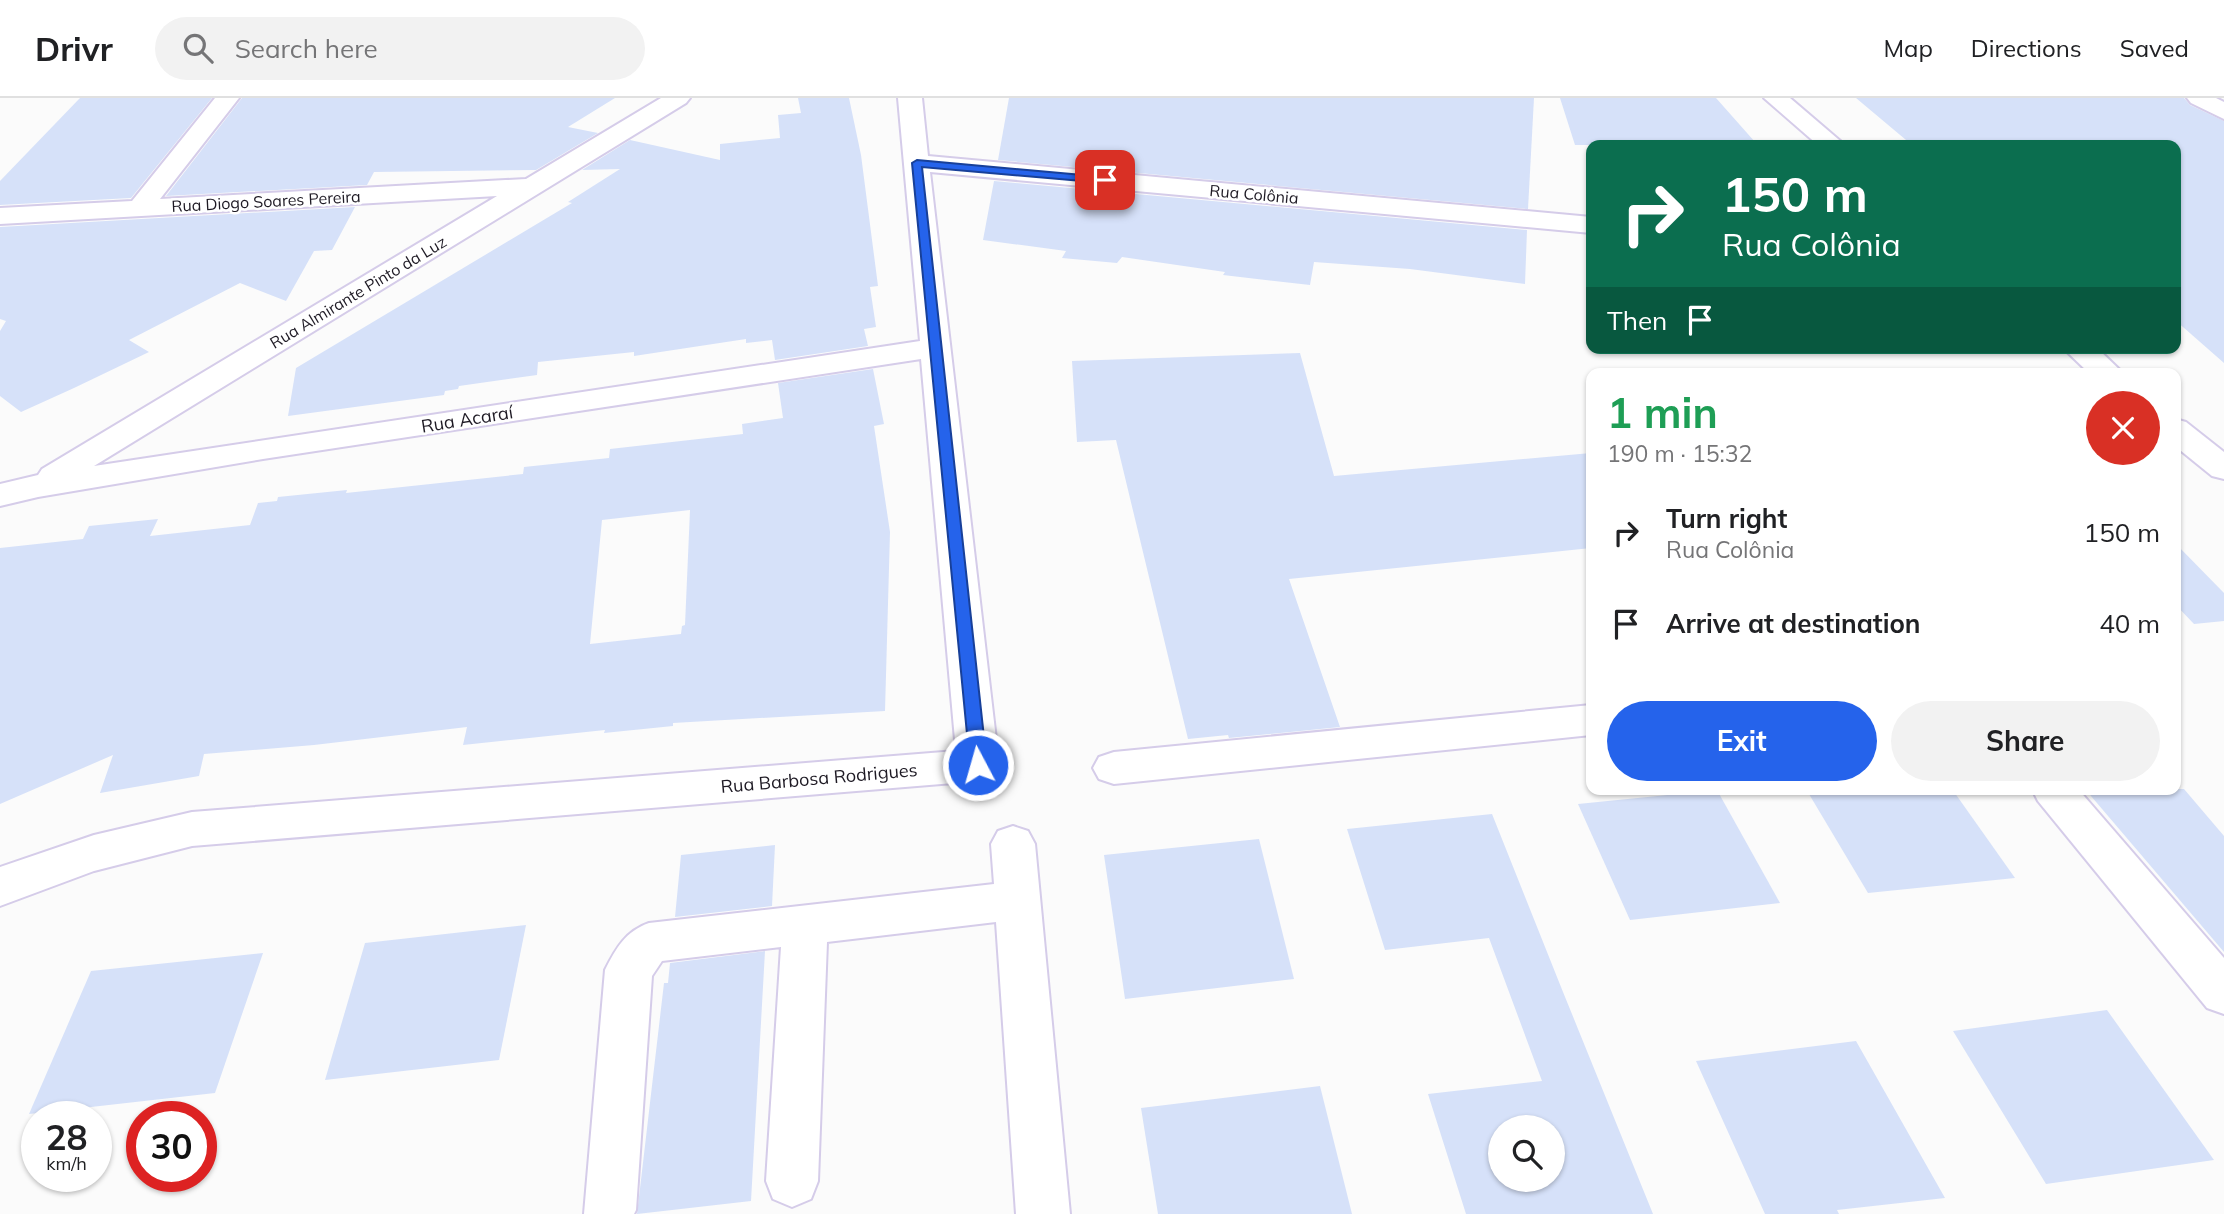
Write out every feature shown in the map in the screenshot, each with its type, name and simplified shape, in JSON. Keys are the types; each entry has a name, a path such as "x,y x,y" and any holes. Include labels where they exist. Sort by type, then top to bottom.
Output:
{"street":[{"path":"140,208 227,98"},
{"name":"Rua Almirante Pinto da Luz","path":"38,486 678,98"},
{"name":"Rua Barbosa Rodrigues","path":"0,887 31,873 113,845 192,829 978,765 910,98"},
{"path":"1776,98 1827,140"},
{"path":"2199,98 2224,112"},
{"name":"Rua Colônia","path":"917,163 1586,225"},
{"name":"Rua Diogo Soares Pereira","path":"0,216 532,187"},
{"name":"Rua Acaraí","path":"0,495 38,486 277,447 936,348"},
{"path":"2085,354 2102,368"},
{"path":"2181,434 2224,469"},
{"path":"1114,768 1586,721"},
{"path":"2058,795 2224,993"},
{"path":"1013,844 1043,1214"},
{"path":"609,1210 629,970 649,943 1018,900"},
{"path":"792,1181 805,925"}],"building":[{"path":"80,98 212,98 131,198 0,205 0,181"},
{"path":"242,98 615,98 568,127 598,133 536,170 374,172 367,185 166,196"},
{"path":"798,98 849,98 861,155 878,286 870,287 876,327 864,329 868,346 775,360 772,340 746,343 746,339 634,356 634,352 538,362 537,375 459,386 458,389 445,391 444,395 288,416 296,368 572,203 568,202 620,169 582,170 630,140 720,160 720,144 780,138 778,115 801,113"},
{"path":"1009,98 1534,98 1528,209 998,160"},
{"path":"1560,98 1716,98 1753,140 1586,140 1586,145 1575,145"},
{"path":"1856,98 2184,98 2190,105 2224,121 2224,363 2181,325 2181,140 1906,140"},
{"path":"994,181 1527,230 1525,284 1410,269 1314,262 1310,285 1223,275 1225,272 1122,257 1117,263 1062,258 1066,251 983,240"},
{"path":"355,207 332,250 314,251 286,301 240,283 129,340 149,352 74,388 21,412 0,396 0,331 6,321 0,319 0,227"},
{"path":"1300,353 1334,476 1586,453 1586,549 1289,579 1340,727 1229,738 1228,735 1188,739 1116,440 1077,442 1072,361"},
{"path":"873,369 884,424 874,426 890,532 885,711 673,723 673,726 604,733 605,730 463,745 467,727 314,745 204,754 199,776 100,793 113,755 0,804 0,548 83,539 89,526 158,519 150,536 250,525 258,503 277,501 278,497 347,490 346,493 523,474 524,467 609,458 610,449 743,434 742,424 783,418 778,383","holes":["690,510 685,625 682,626 681,634 590,644 602,520"]},
{"path":"2181,549 2224,593 2224,621 2194,624 2181,610"},
{"path":"2181,789 2184,789 2224,836 2224,952 2090,795 2181,795"},
{"path":"1667,795 1720,795 1780,903 1630,920 1578,804"},
{"path":"1810,795 1956,795 2015,878 1868,893"},
{"path":"1492,814 1653,1214 1466,1214 1428,1094 1542,1081 1489,938 1385,950 1347,829"},
{"path":"1259,839 1294,979 1125,999 1104,855"},
{"path":"775,845 772,906 675,917 681,855"},
{"path":"526,925 499,1060 325,1080 365,943"},
{"path":"765,951 751,1201 637,1214 664,983 668,983 670,963"},
{"path":"263,953 215,1093 112,1105 112,1101 35,1101 91,971"},
{"path":"2107,1010 2214,1160 2046,1184 1953,1031"},
{"path":"1856,1041 1945,1198 1837,1210 1839,1214 1765,1214 1696,1061"},
{"path":"1320,1086 1352,1214 1158,1214 1141,1108"}],"route":[{"path":"978,765 917,163 1105,180"}]}
